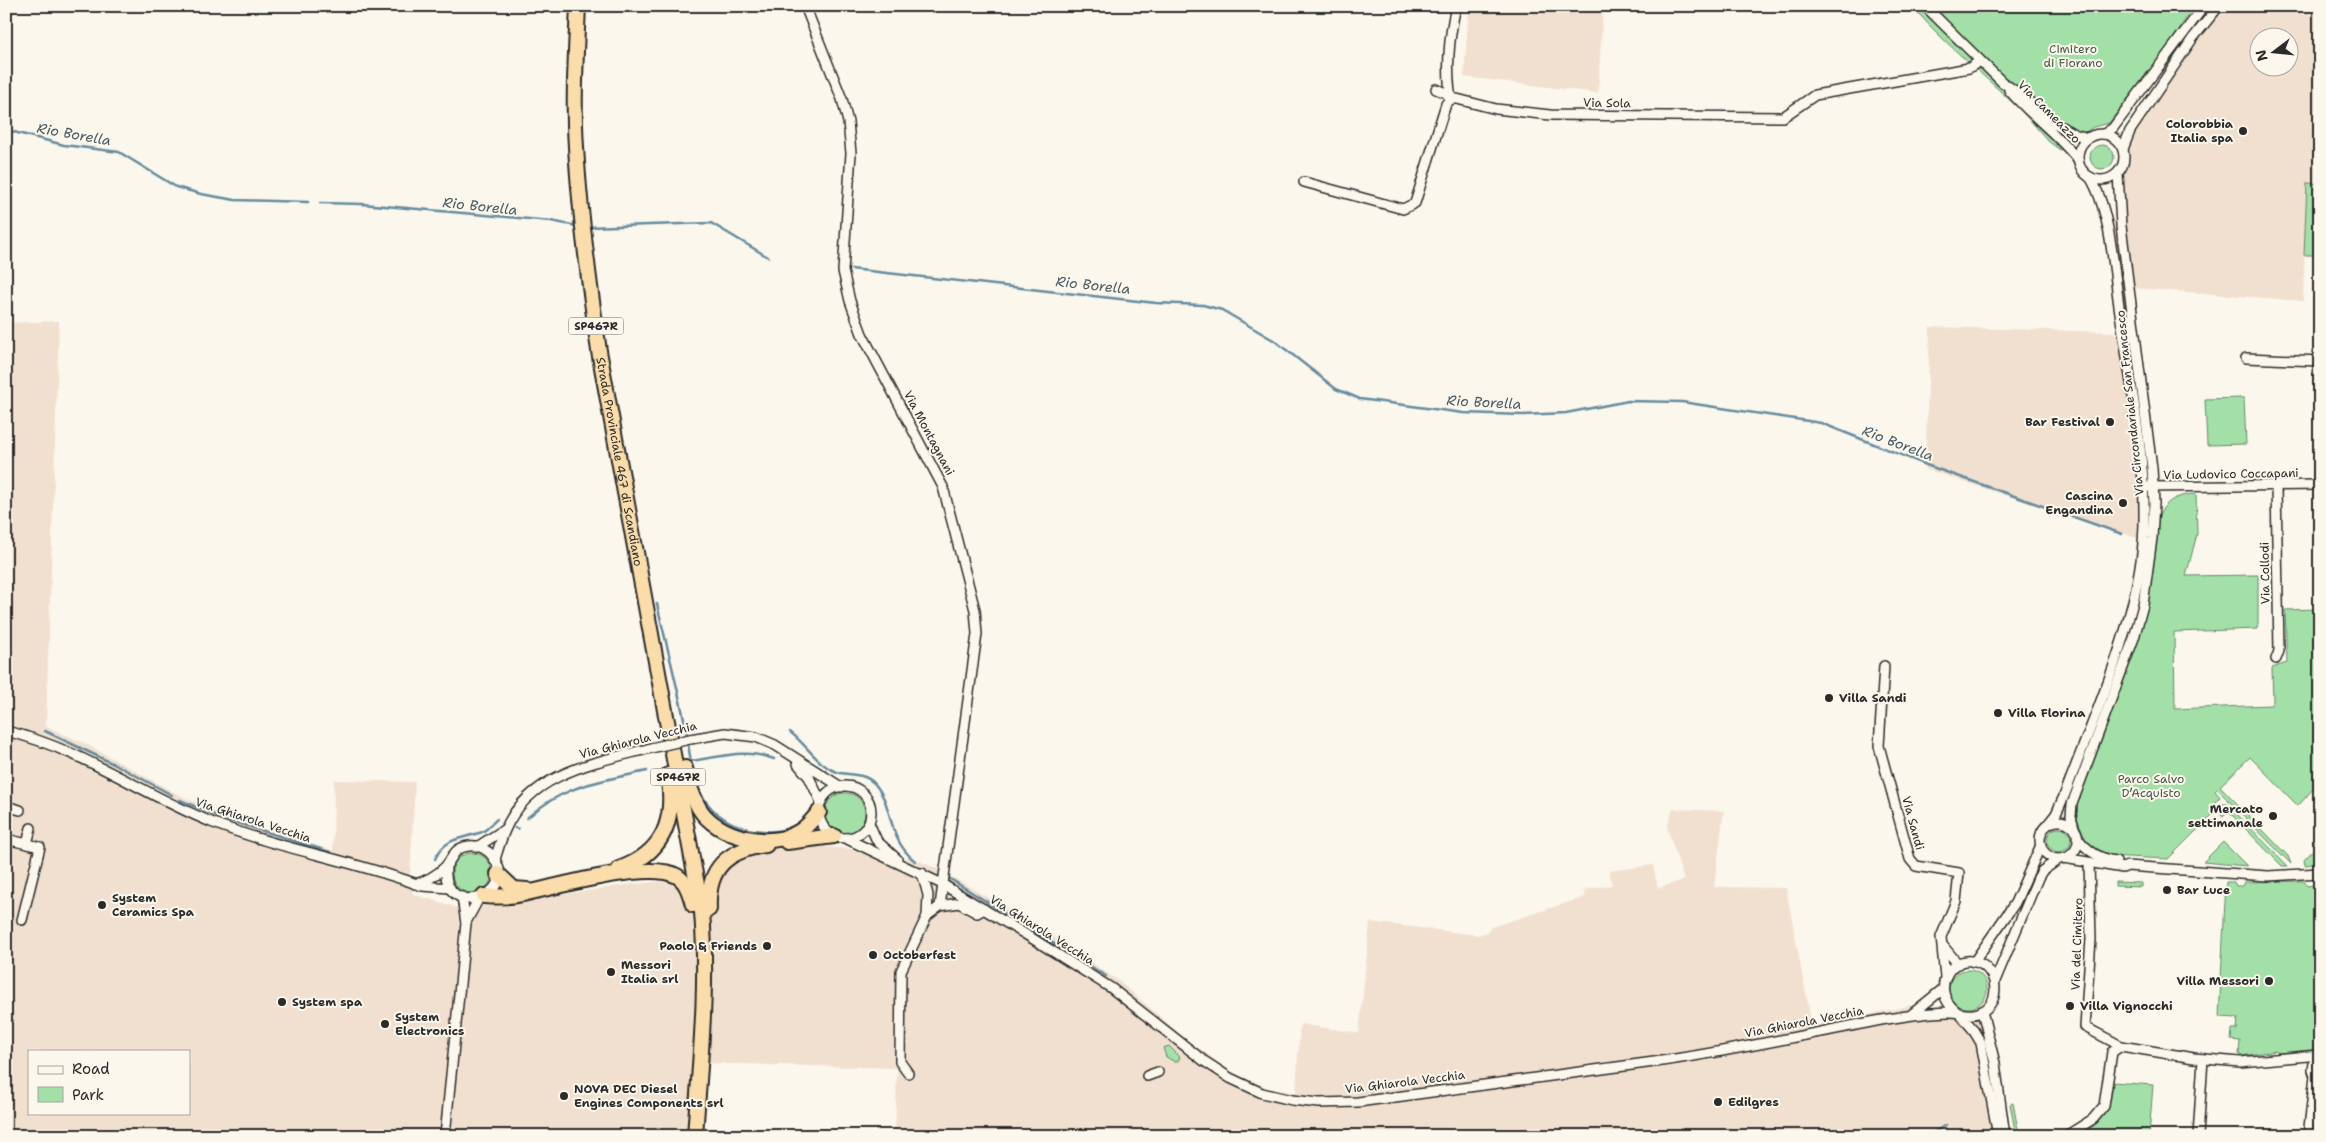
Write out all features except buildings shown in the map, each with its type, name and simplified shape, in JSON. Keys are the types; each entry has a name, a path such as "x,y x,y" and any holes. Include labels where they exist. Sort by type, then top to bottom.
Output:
{"highway":[{"name":"Strada Provinciale 467 di Scandiano","path":"578,6 575,78 576,146 586,258 601,360 702,912 705,952 687,1136"},
{"path":"653,641 677,730 688,784 700,809 717,825 744,838 771,840 790,836 801,830 820,807"},
{"path":"600,877 634,864 649,853 659,842 667,826 671,792 660,727 653,641"},
{"path":"700,1016 708,1005 710,954 708,888 715,871 725,860 738,852 754,846 840,837"},
{"path":"482,897 522,895 600,877 665,871 678,876 689,889 695,911 700,1016"},
{"path":"498,874 514,889 533,891"},
{"name":"Strada Provinciale 467 di Scandiano","path":"695,1136 700,1016"}],"street":[{"name":"Via Montagnani","path":"805,6 842,99 848,122 851,153 842,271 850,301 862,334 943,487 974,610 977,634 940,906"},
{"path":"1451,99 1449,51 1456,6"},
{"name":"Via Cameazzo","path":"1925,6 2002,82 2019,102 2068,147 2078,160"},
{"path":"2078,160 2079,150 2088,138 2104,134 2113,128 2204,6"},
{"name":"Via Circondariale San Francesco","path":"2074,828 2072,804 2134,638 2143,605 2152,538 2154,487 2121,226 2117,184 2118,172 2124,162 2123,149 2130,131 2193,38 2219,6"},
{"name":"Via Sola","path":"1451,99 1496,109 1550,114 1783,117 1815,95 1969,68 1980,61"},
{"name":"Via Cameazzo","path":"2002,82 2024,97 2051,121 2074,134 2088,138"},
{"path":"1436,89 1446,93 1451,99"},
{"path":"1304,182 1403,209 1410,207 1415,203 1446,104 1451,99"},
{"path":"2104,134 2113,137 2123,149"},
{"name":"Via Circondariale San Francesco","path":"2048,824 2056,814 2065,794 2125,636 2141,560 2143,487 2113,263 2101,201 2090,177 2082,170 2078,160"},
{"path":"2090,177 2105,180 2118,172"},
{"path":"2246,358 2320,361"},
{"name":"Via Ludovico Coccapani","path":"2143,487 2320,485"},
{"name":"Via Collodi","path":"2276,486 2279,651 2276,659"},
{"name":"Via Sandi","path":"1884,666 1879,746 1910,859 1916,866 1959,873 1956,901 1942,931 1945,977"},
{"name":"Via Ghiarola Vecchia","path":"6,731 34,738 70,751 175,806 213,822 415,884 430,888 450,888"},
{"name":"Via Ghiarola Vecchia","path":"498,874 495,859 505,829 519,807 544,784 584,766 651,748 725,733 756,737 775,745 795,760 841,787 854,788 866,797 870,809 869,823 877,841 903,864"},
{"name":"Via Ghiarola Vecchia","path":"795,760 809,777 820,807 824,826 840,837 903,864 942,884 1112,988 1204,1061 1222,1073 1262,1093 1292,1100 1319,1103 1358,1102 1670,1060 1912,1014 1957,1012"},
{"path":"820,807 827,794 841,787"},
{"path":"6,806 20,810"},
{"path":"1974,962 2015,903 2040,845 2041,834 2048,824 2061,821 2074,828 2077,837 2086,848 2107,860 2125,862 2127,866"},
{"path":"840,837 859,834 869,823"},
{"path":"27,844 31,828"},
{"name":"Via Ghiarola Vecchia","path":"415,884 427,880 446,866 450,857 458,850 467,846 477,846 505,829"},
{"path":"1957,1012 1970,1015 1982,1012 1994,998 1995,982 2038,878 2042,871 2074,851 2077,837"},
{"path":"6,839 40,847 22,920"},
{"path":"2040,845 2048,855 2123,868 2127,866 2268,876 2320,873"},
{"path":"477,846 484,849 495,859"},
{"name":"Via del Cimitero","path":"2089,863 2092,932 2085,1027 2121,1046"},
{"path":"445,1136 466,923 462,898 450,888 447,881 446,866"},
{"path":"908,1073 900,1062 901,971 927,916 928,895 922,873"},
{"path":"466,923 482,897 494,887 498,874"},
{"path":"928,895 942,884"},
{"path":"462,898 482,897"},
{"path":"927,916 940,906 959,903 977,913 984,909"},
{"path":"1943,946 1958,964"},
{"path":"1995,982 1987,969 1974,962 1958,964 1945,977 1942,989 1947,1002 1972,1028 1981,1043 1998,1136"},
{"name":"Via Ghiarola Vecchia","path":"1912,1014 1942,989"},
{"path":"1982,1012 1994,1063 2005,1136"},
{"path":"2066,1136 2093,1119 2104,1106 2112,1052 2121,1046 2203,1059 2240,1062 2317,1055 2313,1070 2315,1076 2308,1136"},
{"path":"2198,1136 2203,1059"},
{"path":"1147,1076 1158,1072"}],"shaded area":[{"path":"1469,6 1603,6 1598,93 1464,77"},
{"path":"2223,6 2320,6 2320,184 2307,183 2303,301 2134,288 2121,182 2130,162 2128,142"},
{"path":"59,321 46,726 88,745 177,794 222,815 333,851 334,780 415,782 410,876 413,894 462,909 633,884 671,881 700,890 728,868 762,851 798,845 851,849 891,864 910,857 940,870 1036,925 1120,982 1188,1041 1235,1074 1270,1089 1296,1093 1300,1024 1359,1033 1370,922 1478,935 1488,932 1491,927 1585,897 1584,890 1612,885 1609,871 1653,865 1658,888 1684,880 1667,827 1673,809 1724,811 1714,887 1786,888 1810,1015 1810,1027 1918,1004 1981,1018 1983,1045 1999,1113 2000,1136 895,1136 897,1068 698,1063 693,1136 6,1136 6,323"},
{"path":"1930,327 2114,332 2130,348 2143,457 2148,522 2137,538 1925,469"}],"green space":[{"name":"Cimitero di Fiorano","path":"1912,6 2194,6 2169,45 2109,123 2093,127 2060,150 2048,141 2016,106 1945,41"},
{"path":"2102,145 2111,148 2114,157 2111,166 2102,169 2093,166 2090,157 2093,148"},
{"path":"2307,183 2320,184 2320,255 2304,255"},
{"path":"2244,398 2246,444 2207,445 2205,399"},
{"name":"Parco Salvo D’Acquisto","path":"2196,494 2197,534 2186,576 2258,575 2258,629 2174,632 2175,709 2271,705 2273,701 2272,668 2287,663 2285,610 2320,609 2320,781 2298,806 2250,757 2220,786 2288,856 2291,864 2217,789 2215,791 2220,797 2215,802 2220,807 2225,802 2288,866 2282,866 2228,811 2223,816 2217,810 2168,859 2107,856 2087,843 2077,818 2077,805 2146,612 2159,516 2165,506 2174,499 2184,495"},
{"path":"845,793 859,799 865,813 859,827 845,833 831,827 825,813 831,799"},
{"path":"2059,828 2064,829 2070,835 2070,845 2064,851 2059,852 2054,851 2048,845 2047,840 2048,835 2054,829"},
{"path":"2223,842 2247,866 2203,862"},
{"path":"2320,843 2320,863 2305,865 2304,860"},
{"path":"472,853 486,859 492,873 486,887 472,893 458,887 452,873 458,859"},
{"path":"2320,879 2320,1049 2278,1053 2276,1051 2241,1056 2239,1054 2240,1041 2231,1040 2232,1030 2237,1030 2238,1018 2219,1017 2226,882 2234,882 2236,886 2243,886 2245,882 2304,881 2307,886 2314,885 2315,880"},
{"path":"2115,882 2141,883 2141,887 2115,886"},
{"path":"1968,970 1982,975 1987,989 1982,1003 1968,1008 1954,1003 1949,989 1954,975"},
{"path":"1169,1046 1180,1057 1178,1061 1175,1062 1166,1057 1163,1048"},
{"path":"2113,1082 2153,1085 2149,1136 2078,1136 2100,1120 2104,1114 2110,1101"},
{"path":"2013,1103 2019,1135 2034,1132 2034,1135 2016,1136 2010,1104"}],"waterway":[{"name":"Rio Borella","path":"6,130 64,145 119,152 176,187 201,194 235,200 308,202"},
{"name":"Rio Borella","path":"320,203 362,204 551,221 577,226"},
{"name":"Rio Borella","path":"588,227 711,223 768,257"},
{"name":"Rio Borella","path":"851,269 1156,303 1203,305 1222,310 1275,341 1336,389 1360,399 1463,413 1523,415 1566,413 1628,401 1682,402 1821,423 1929,466 2122,534"},
{"path":"657,604 684,719 693,773 701,794 707,803 718,814 732,823 747,829 763,831 777,831 789,828 800,822 809,812"},
{"path":"45,731 122,768 172,795"},
{"path":"790,732 830,769 865,777 874,783 885,801 899,841 905,851 915,861"},
{"path":"691,761 743,754 753,754 774,759"},
{"path":"527,818 541,807 569,791 598,782 647,771"},
{"path":"180,800 222,818 330,852"},
{"path":"435,859 444,846 455,840 482,832 497,819"},
{"path":"947,877 1106,976"},
{"path":"1927,1136 1946,1125"}],"place":[{"name":"Colorobbia Italia spa","path":"2243,131"},
{"name":"Bar Festival","path":"2110,422"},
{"name":"Cascina Engandina","path":"2123,503"},
{"name":"Villa Sandi","path":"1829,698"},
{"name":"Villa Florina","path":"1998,713"},
{"name":"Mercato settimanale","path":"2273,816"},
{"name":"Bar Luce","path":"2167,890"},
{"name":"System Ceramics Spa","path":"102,905"},
{"name":"Paolo & Friends","path":"767,946"},
{"name":"Octoberfest","path":"873,955"},
{"name":"Messori Italia srl","path":"611,972"},
{"name":"Villa Messori","path":"2269,981"},
{"name":"System spa","path":"282,1002"},
{"name":"Villa Vignocchi","path":"2070,1006"},
{"name":"System Electronics","path":"385,1024"},
{"name":"NOVA DEC Diesel Engines Components srl","path":"564,1096"},
{"name":"Edilgres","path":"1718,1102"}]}
